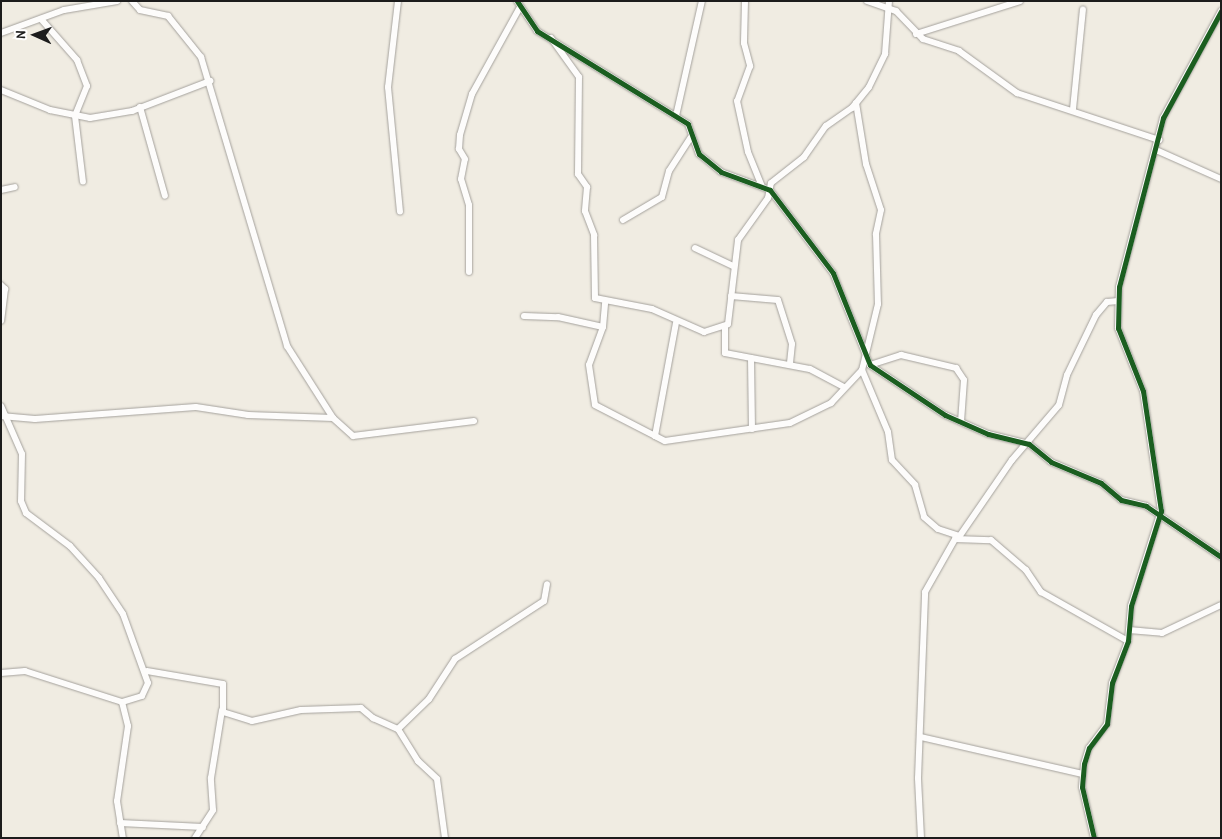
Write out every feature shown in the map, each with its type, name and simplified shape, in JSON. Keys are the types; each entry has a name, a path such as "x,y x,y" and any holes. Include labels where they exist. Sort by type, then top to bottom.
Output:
{"street":[{"path":"1,33 41,19 117,1"},
{"path":"132,1 140,10 168,16 201,57 210,81 287,346 333,418 353,436 474,420"},
{"path":"398,1 388,87 400,211"},
{"path":"676,116 702,1"},
{"path":"745,1 750,66 737,101 748,152 762,187"},
{"path":"867,1 889,4 916,34 959,51 1017,93 1045,106 1073,109 1158,140"},
{"path":"916,34 1020,1"},
{"path":"468,272 469,206 461,178 465,159 459,149 460,135 472,94 519,4 537,31 551,38 635,94 676,116 690,128 691,137 699,154 721,172 770,190 833,273 888,432 893,463 915,486 926,520 959,537 991,540 1026,570 1038,590 1128,641"},
{"path":"844,388 790,364 725,353 725,327 738,240 770,190 775,178 804,157 826,126 856,103 884,54 889,4"},
{"path":"1073,109 1083,9"},
{"path":"1094,838 1082,774 1089,748 1107,724 1113,676 1128,641 1131,606 1159,516 1158,481 1143,391 1120,336 1118,301 1158,140 1177,86 1221,11"},
{"path":"41,19 77,60 87,86 74,116 83,182"},
{"path":"551,38 579,77 578,174 587,187 585,211 594,235 593,289 595,298 605,303 652,310 676,323 704,332 725,327"},
{"path":"1,90 74,116 90,118 140,107 210,81"},
{"path":"856,103 866,164 881,210 876,244 878,304 866,366"},
{"path":"140,107 165,196"},
{"path":"623,220 662,197 669,171 691,137"},
{"path":"1156,150 1221,179"},
{"path":"1,190 15,186"},
{"path":"695,248 733,266"},
{"path":"1,285 5,289 1,321"},
{"path":"731,296 778,300 792,344 790,364"},
{"path":"921,838 924,592 959,537 1059,405 1067,375 1096,314 1107,302 1118,301"},
{"path":"605,303 603,327 589,365 595,405 665,441 790,423 818,411 866,366 901,355 956,368 964,380 960,422"},
{"path":"524,316 558,317 603,327"},
{"path":"654,436 676,323"},
{"path":"751,358 752,429"},
{"path":"866,366 960,422 1028,444 1052,462 1068,465 1101,483 1113,495 1140,503 1221,557"},
{"path":"1,406 22,454 21,501 26,513 70,546 99,578 123,614 147,671 146,689 136,699 127,713 117,801 123,838"},
{"path":"5,417 196,407 248,416 333,418"},
{"path":"398,729 429,699 455,659 544,601 547,584"},
{"path":"1129,630 1162,632 1221,605"},
{"path":"1,673 25,671 122,702 136,699"},
{"path":"147,671 223,684 222,710 211,778 213,810 196,838"},
{"path":"122,702 127,713"},
{"path":"222,710 252,721 301,710 361,708 373,718 398,729 418,761 436,779 446,838"},
{"path":"921,737 1082,774"},
{"path":"120,823 203,827"}],"cycle path":[{"path":"517,1 537,31 688,124 699,154 721,172 770,190 833,273 870,365 945,415 988,434 1029,444 1051,462 1101,483 1121,500 1146,506 1221,557"},
{"path":"1094,838 1082,787 1084,764 1089,748 1107,724 1112,683 1128,641 1131,606 1161,511 1143,391 1118,328 1119,287 1163,118 1221,11"}]}
